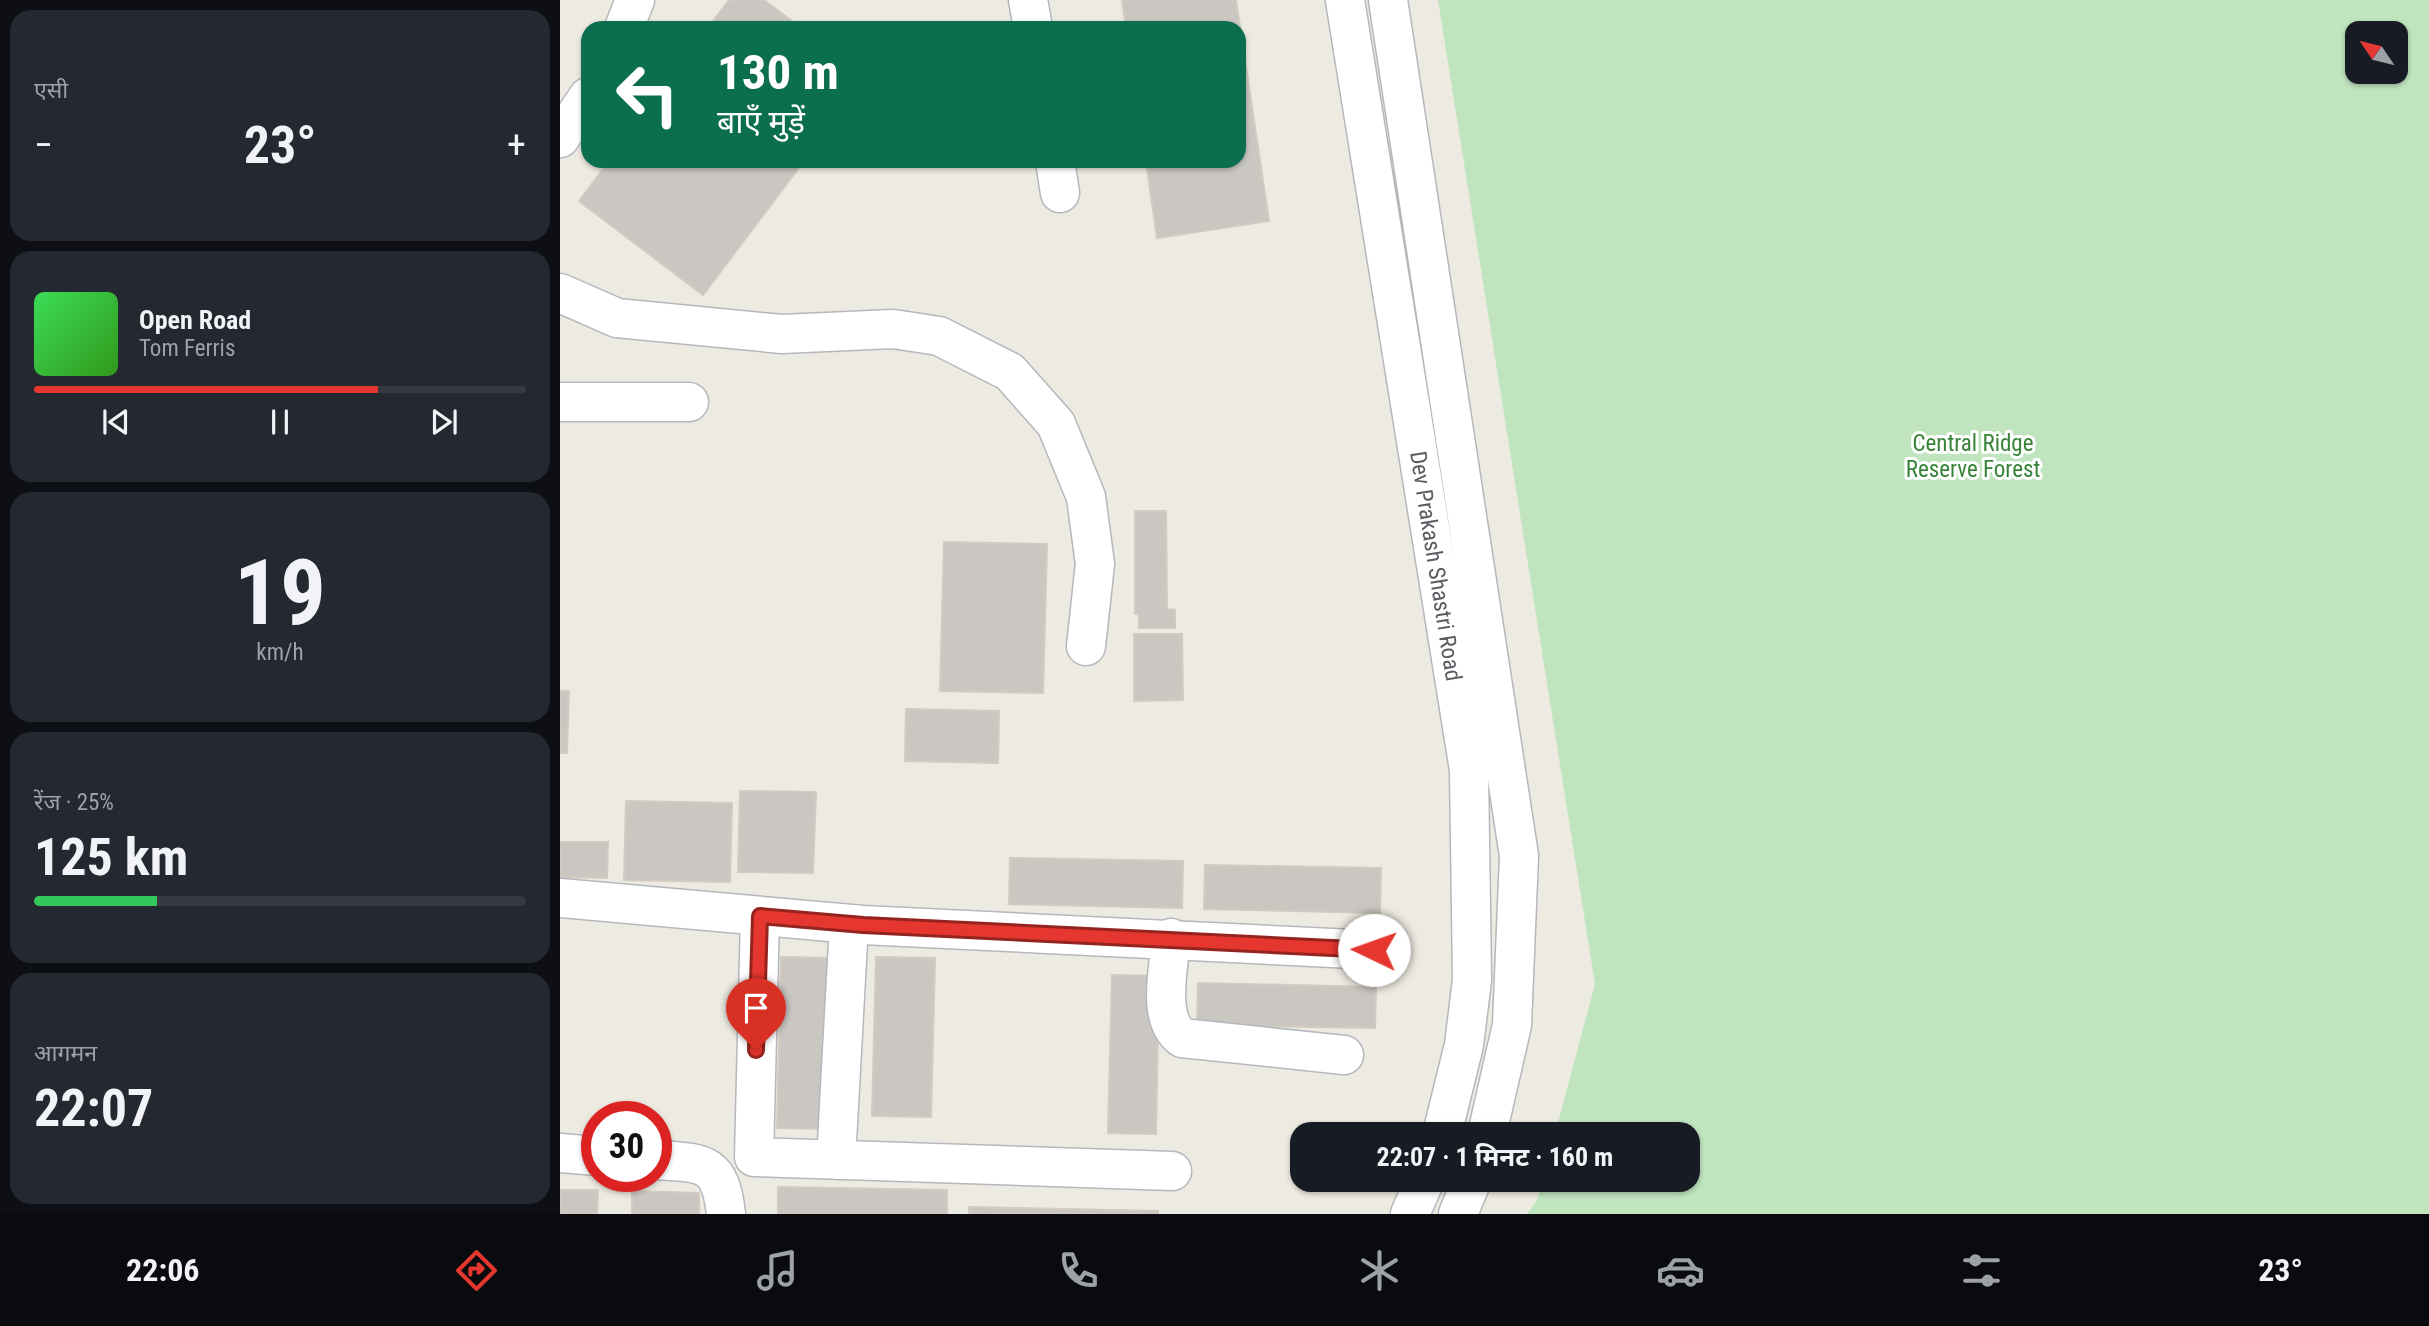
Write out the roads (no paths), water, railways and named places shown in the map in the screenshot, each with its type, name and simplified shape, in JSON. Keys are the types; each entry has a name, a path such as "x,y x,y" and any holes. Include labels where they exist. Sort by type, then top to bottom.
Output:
{"street":[{"path":"627,21 635,0"},
{"path":"1028,0 1032,21"},
{"name":"Dev Prakash Shastri Road","path":"1345,0 1469,770 1472,980 1464,1045 1445,1122"},
{"name":"Dev Prakash Shastri Road","path":"1388,0 1519,856 1512,1025 1490,1122"},
{"path":"560,138 581,107"},
{"path":"560,293 617,318 782,334 893,329 939,336 1010,372 1056,424 1086,497 1095,564 1086,646"},
{"path":"560,402 689,402"},
{"path":"560,898 849,924 1374,950"},
{"path":"760,916 754,1157 1171,1171"},
{"path":"836,1160 849,924"},
{"path":"1171,938 1167,1017 1171,1030 1182,1038 1344,1055"},
{"path":"560,1153 581,1155"},
{"path":"672,1161 698,1162 713,1171 723,1187 726,1214"},
{"path":"1410,1214 1420,1192"},
{"path":"1458,1214 1467,1192"}],"park label":[{"name":"Central Ridge Reserve Forest","path":"1973,456"}]}
